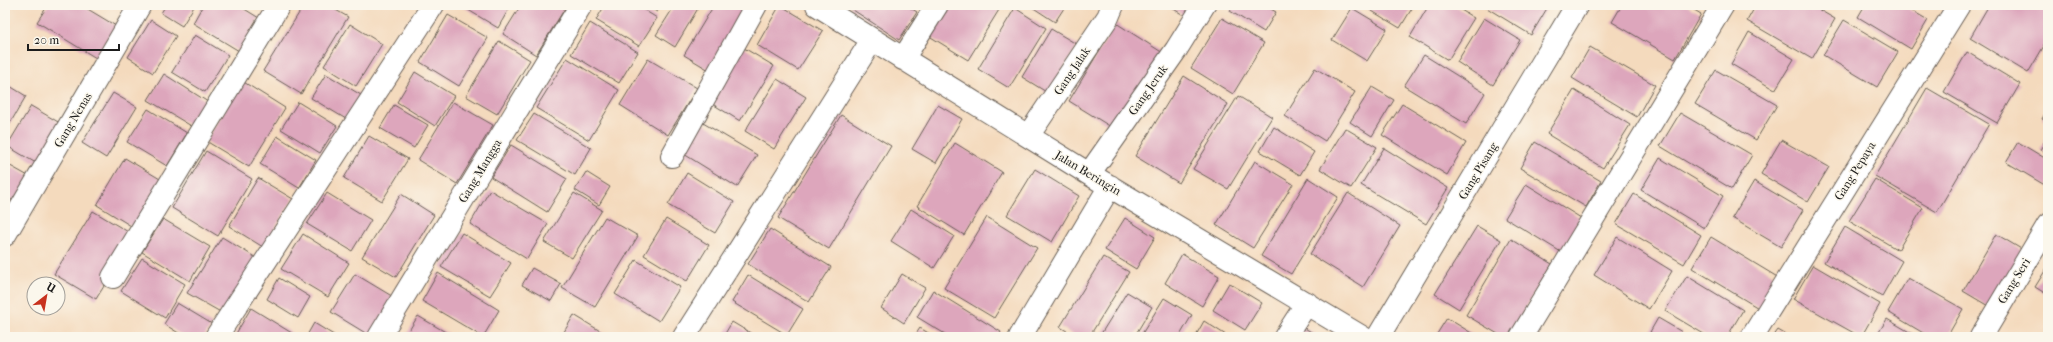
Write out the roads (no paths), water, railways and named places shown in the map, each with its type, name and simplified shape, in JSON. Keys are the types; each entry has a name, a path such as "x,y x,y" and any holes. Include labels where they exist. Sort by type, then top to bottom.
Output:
{"street":[{"name":"Gang Nenas","path":"5,235 140,5"},
{"path":"113,277 279,5"},
{"path":"216,337 433,5"},
{"name":"Gang Mangga","path":"379,337 581,5"},
{"path":"672,156 756,5"},
{"path":"903,59 938,5"},
{"name":"Gang Jalak","path":"1028,136 1108,17 1113,5"},
{"name":"Gang Jeruk","path":"1089,174 1176,50 1204,5"},
{"name":"Gang Pisang","path":"1378,337 1577,5"},
{"path":"1521,337 1722,5"},
{"name":"Gang Pepaya","path":"1752,337 1959,5"},
{"name":"Jalan Beringin","path":"823,7 872,40 1089,174 1362,337"},
{"path":"684,337 872,40"},
{"path":"1020,337 1110,186"},
{"name":"Gang Seri","path":"1981,337 2048,225"},
{"path":"1285,337 1307,303"}]}
